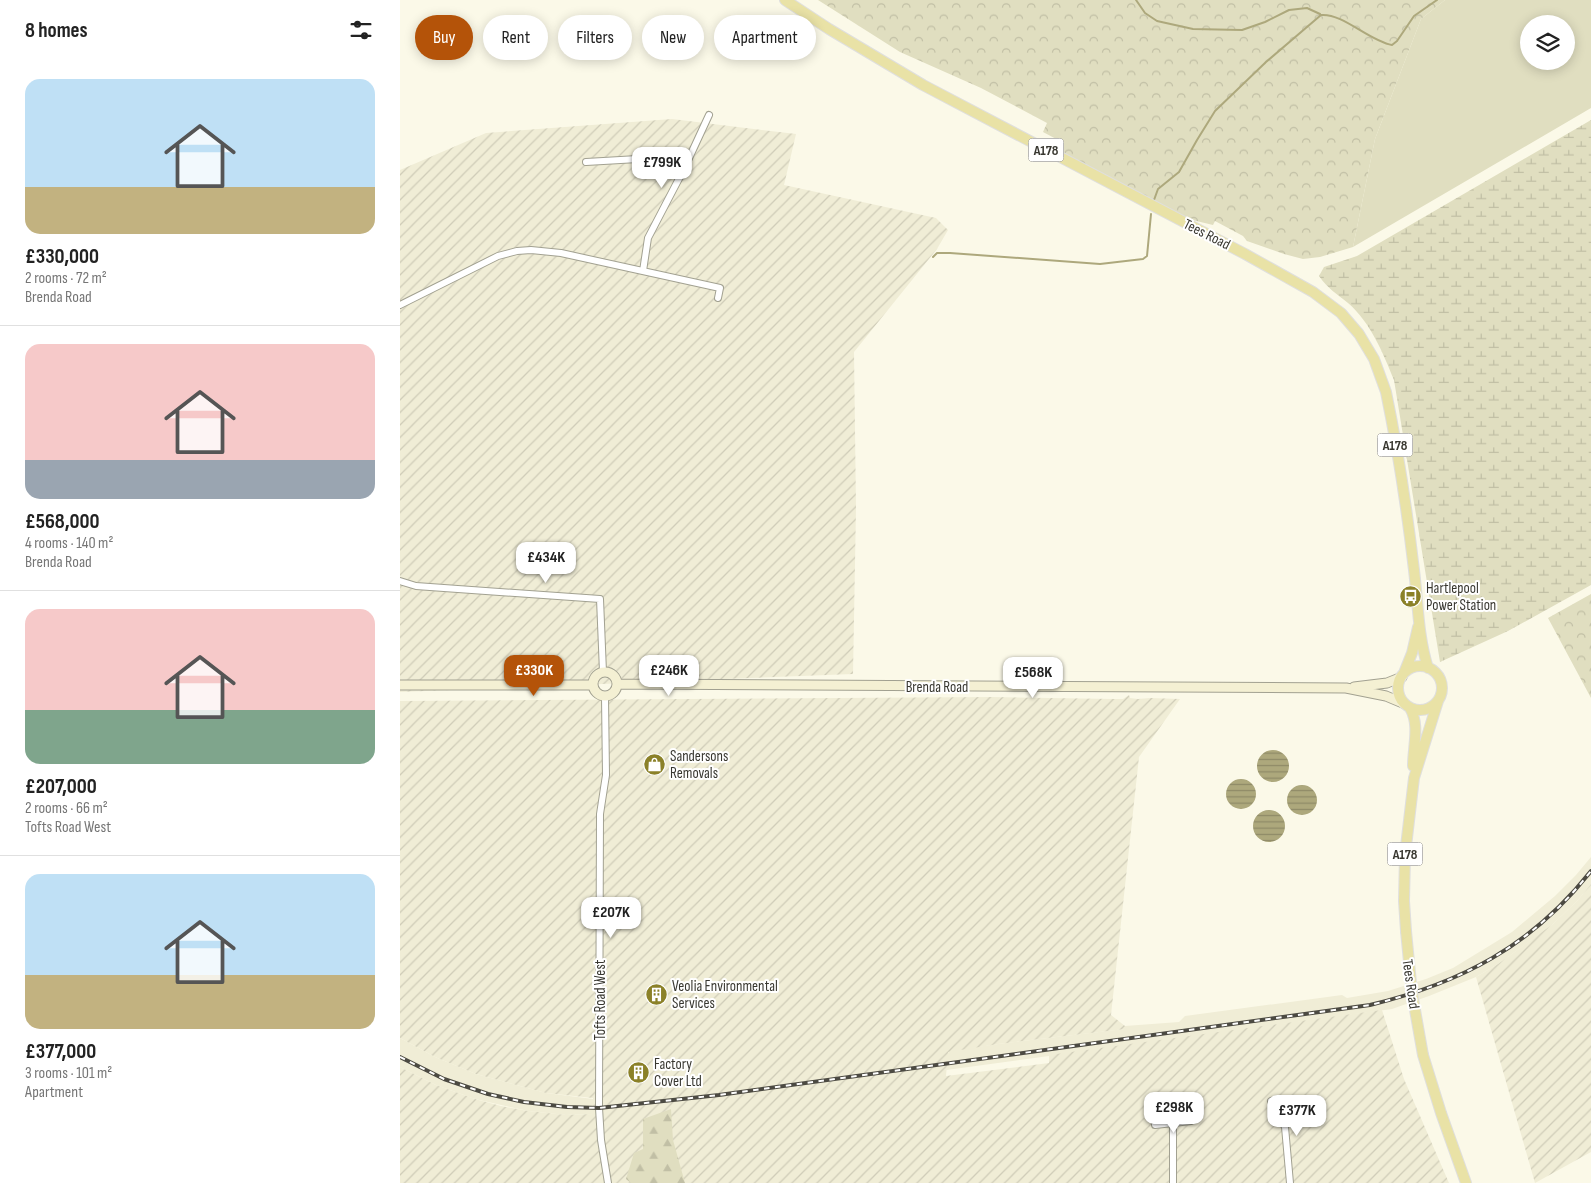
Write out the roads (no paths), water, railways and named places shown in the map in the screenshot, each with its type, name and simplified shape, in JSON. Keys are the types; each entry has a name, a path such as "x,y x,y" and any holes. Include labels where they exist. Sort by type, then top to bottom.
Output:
{"main road":[{"name":"Tees Road","path":"785,0 853,44 923,85 1253,258 1313,292 1341,313 1368,347 1381,374 1386,392 1408,525 1418,624 1428,668"},
{"name":"Tees Road","path":"1402,676 1412,654 1418,624"},
{"path":"1402,676 1411,669 1420,666 1428,668"},
{"name":"A178","path":"1428,668 1435,672 1442,684 1438,701"},
{"path":"603,672 613,674 617,684 616,690 611,695 605,697 599,696 592,686 593,680 598,674 603,672"},
{"name":"A178","path":"1402,676 1398,688 1400,696 1408,706"},
{"name":"Brenda Road","path":"1346,688 1387,683 1402,676"},
{"name":"Brenda Road","path":"617,684 1346,688 1386,696 1408,706"},
{"path":"400,685 592,686"},
{"name":"Tees Road","path":"1414,778 1438,701"},
{"path":"1408,706 1423,710 1430,708 1438,701"},
{"name":"Tees Road","path":"1408,706 1414,715 1416,724 1413,757 1414,778 1405,855 1404,901 1412,993 1424,1055 1436,1099 1466,1183"}],"street":[{"path":"643,271 648,238 684,170 709,115"},
{"path":"586,162 655,158 684,170"},
{"path":"400,305 498,256 517,251 544,250 720,288 718,298"},
{"path":"400,581 416,586 600,599 603,672"},
{"name":"Tofts Road West","path":"605,697 606,775 600,814 599,1108 608,1183"},
{"path":"1271,1101 1285,1127 1290,1183"},
{"path":"1155,1125 1191,1121"},
{"path":"1173,1123 1173,1183"}],"waterway":[{"path":"1136,0 1145,13 1157,21 1193,29 1242,30 1265,22 1289,10 1307,8 1320,14"},
{"path":"1154,200 1158,189 1179,172 1215,111 1266,62 1321,15 1338,18 1374,38 1392,45 1397,41 1414,16 1437,0"},
{"path":"933,257 937,253 950,253 1100,264 1143,259 1147,256 1151,214"}],"railway":[{"path":"400,1057 444,1079 488,1094 524,1102 567,1107 599,1108 719,1095 1370,1005 1435,985 1464,973 1492,958 1519,941 1544,920 1591,871"}],"place":[{"name":"Hartlepool Power Station","path":"1410,597"},
{"name":"Sandersons Removals","path":"654,765"},
{"name":"Veolia Environmental Services","path":"656,995"},
{"name":"Factory Cover Ltd","path":"638,1073"}]}
